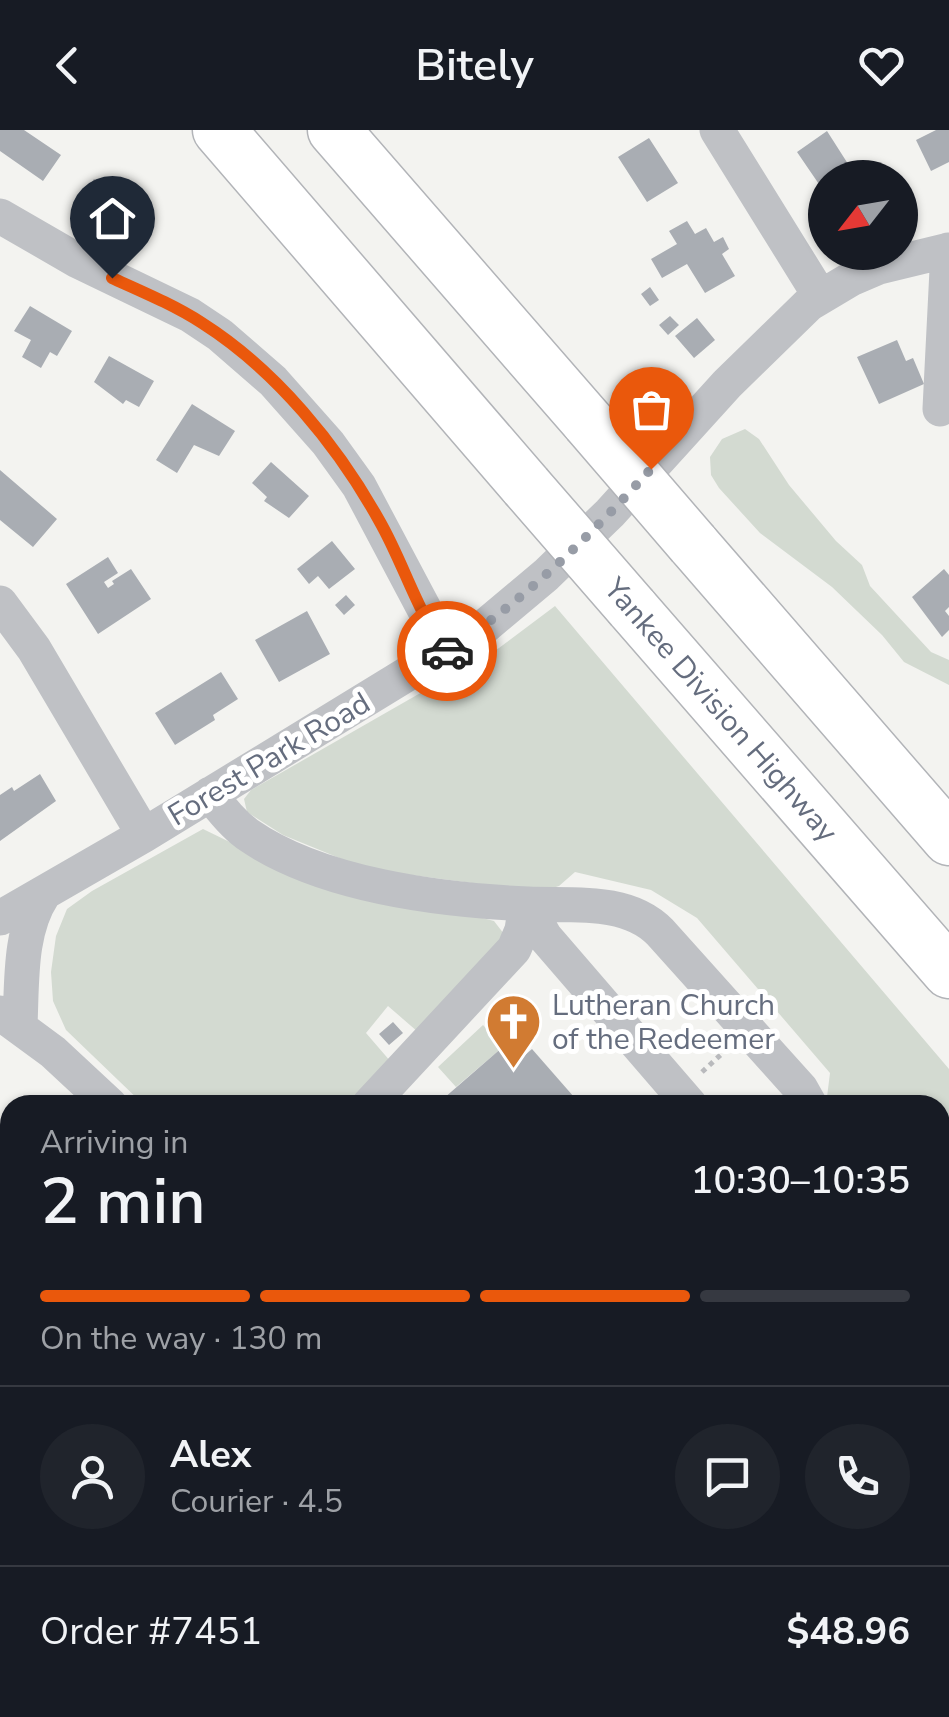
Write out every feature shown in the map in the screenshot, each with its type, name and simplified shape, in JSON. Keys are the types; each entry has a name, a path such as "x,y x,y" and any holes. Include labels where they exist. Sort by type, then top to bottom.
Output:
{"highway":[{"name":"Yankee Division Highway","path":"218,130 949,972"},
{"path":"334,130 949,839"}],"street":[{"path":"717,130 820,296"},
{"path":"0,216 78,261 190,316 229,342 273,381 328,443 370,503 447,652"},
{"path":"940,409 948,250"},
{"name":"Forest Park Road","path":"0,918 447,652 494,619 610,513 748,362 820,296 879,266 948,250"},
{"path":"0,602 42,662 144,835"},
{"path":"210,794 248,834 327,872 372,885 526,904 602,908 641,917 660,932 804,1095"},
{"path":"43,895 35,910 10,1019 98,1095"},
{"path":"526,904 545,937 681,1095"},
{"path":"379,1095 514,949 526,904"}],"path":[{"path":"687,1095 748,1031"}],"shaded area":[{"path":"745,429 759,439 789,485 836,541 862,565 870,586 931,652 949,660 949,685 904,662 832,587 760,533 719,488 711,475 710,457 722,439"},
{"path":"555,606 949,1069 949,1095 827,1095 830,1073 697,918 651,890 575,872 559,886 540,892 366,869 283,835 247,812 244,799 251,790 499,648"},
{"path":"203,829 275,864 494,921 504,934 501,945 418,1032 388,1006 366,1033 391,1062 360,1095 134,1095 66,1030 53,1001 51,972 56,936 67,909"},
{"path":"483,1025 503,1047 456,1087 438,1067"}],"building":[{"path":"0,130 24,130 61,155 43,181 0,151"},
{"path":"936,130 949,130 949,162 931,171 916,140"},
{"path":"827,131 846,160 808,160 808,168 797,152"},
{"path":"649,138 678,183 647,202 618,157"},
{"path":"94,179 137,209 120,233 77,204"},
{"path":"687,221 695,234 706,228 714,242 723,237 729,249 722,254 735,276 705,293 687,264 662,278 651,259 677,244 669,231"},
{"path":"650,287 659,300 650,306 641,294"},
{"path":"30,306 72,331 57,356 50,352 41,368 22,357 31,340 14,331"},
{"path":"670,316 679,325 668,335 659,325"},
{"path":"697,318 715,340 694,358 675,336"},
{"path":"897,340 906,361 913,358 924,384 879,404 857,357"},
{"path":"109,356 154,381 139,407 126,400 123,404 94,382"},
{"path":"192,404 235,431 219,456 194,445 177,473 156,460"},
{"path":"271,462 309,496 289,518 264,501 267,497 252,483"},
{"path":"0,470 57,519 33,547 0,520"},
{"path":"332,541 355,569 329,589 318,576 309,584 297,569"},
{"path":"108,557 118,573 104,582 108,588 131,569 151,599 98,634 66,584"},
{"path":"944,569 949,575 949,607 945,611 949,630 942,637 912,597"},
{"path":"346,595 355,605 344,615 335,605"},
{"path":"307,611 330,654 279,682 255,640"},
{"path":"221,672 238,699 213,715 215,720 175,745 155,713"},
{"path":"40,774 56,801 0,841 0,795"},
{"path":"393,1022 403,1033 389,1045 379,1034"},
{"name":"Lutheran Church of the Redeemer","path":"512,1039 525,1055 532,1049 572,1095 448,1095"}],"way so far":[{"path":"447,651 525,594 651,469"}],"place":[{"name":"Lutheran Church of the Redeemer","path":"513,1071"}],"route":[{"path":"112,278 220,335 293,402 370,503 447,651"}]}
